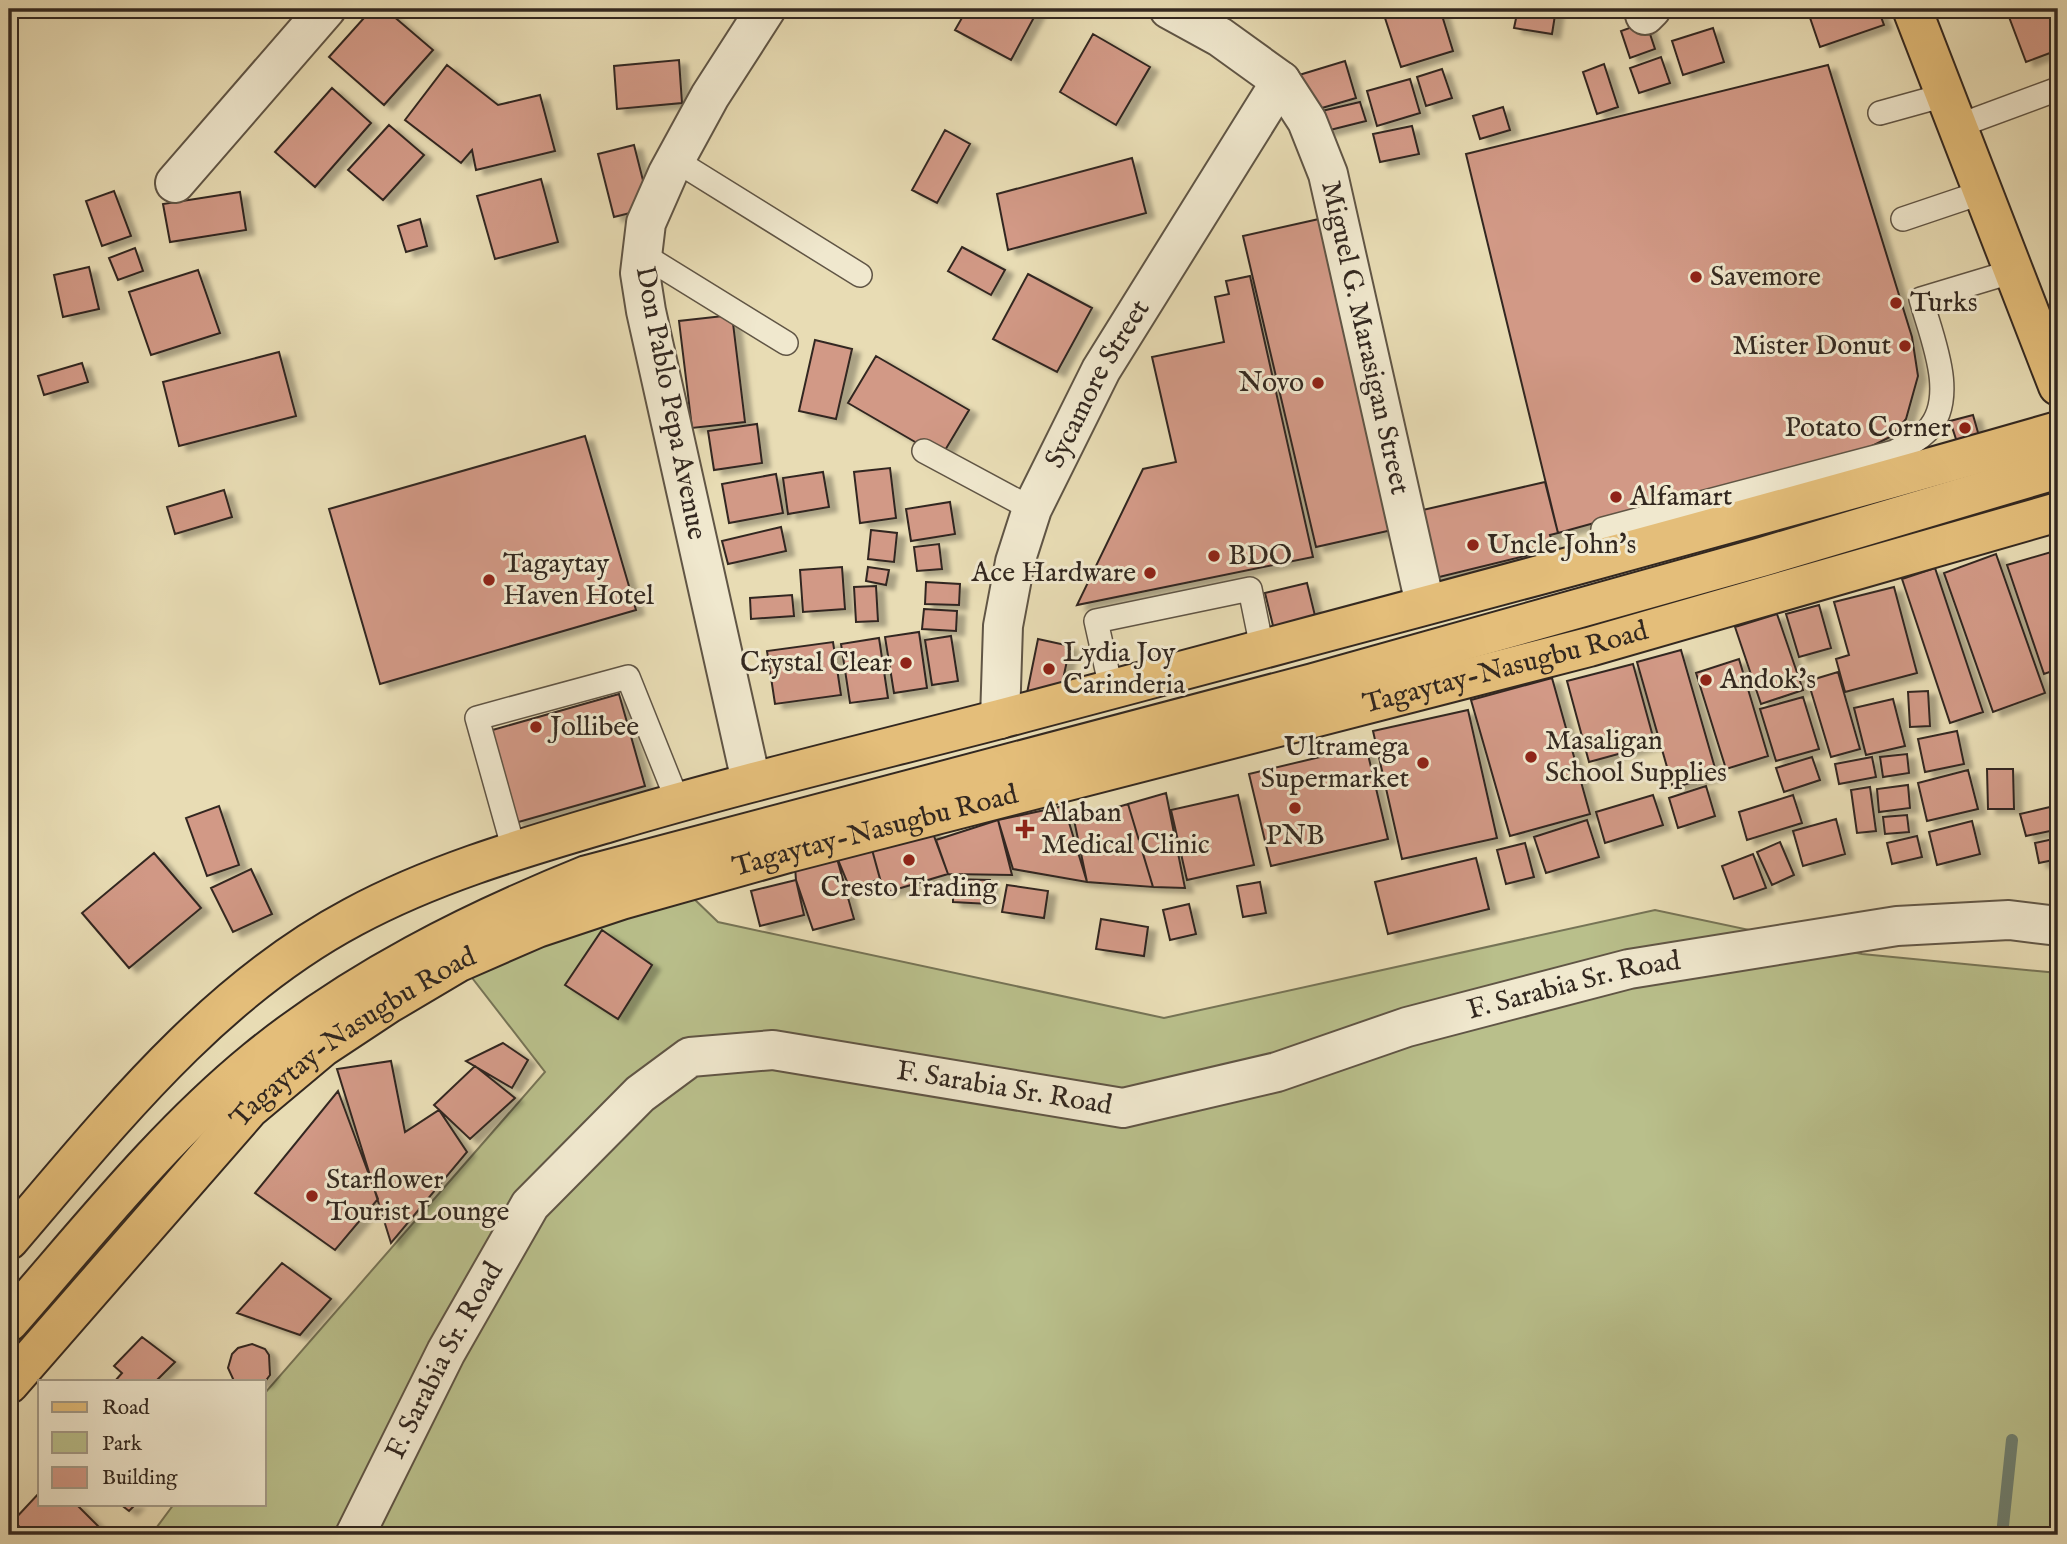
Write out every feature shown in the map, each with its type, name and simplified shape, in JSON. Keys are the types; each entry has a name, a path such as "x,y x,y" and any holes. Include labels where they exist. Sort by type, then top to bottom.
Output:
{"main road":[{"path":"1912,9 2058,386"},
{"path":"9,1240 123,1106 203,1025 283,960 350,918 429,880 513,850 751,781 1000,719 1610,556 2058,431"},
{"name":"Tagaytay-Nasugbu Road","path":"9,1322 169,1142 256,1060 372,981 450,936 526,900 587,875 1313,683 1762,557 2058,469"},
{"name":"Tagaytay-Nasugbu Road","path":"9,1384 249,1109 323,1047 388,1004 459,962 537,928 621,900 788,853 1589,647 2058,512"}],"street":[{"path":"175,183 326,9"},
{"name":"Don Pablo Pepa Avenue","path":"751,781 648,323 640,273 640,253 646,223 675,160 710,96 766,9"},
{"path":"1169,9 1220,37 1281,81"},
{"name":"Sycamore Street","path":"1000,719 1004,615 1015,562 1032,509 1101,370 1281,81"},
{"name":"Miguel G. Marasigan Street","path":"1281,81 1307,121 1328,174 1425,604"},
{"name":"F. Sarabia Sr. Road","path":"355,1535 446,1352 530,1206 640,1094 690,1057 773,1050 1123,1108 1277,1072 1407,1027 1629,969 1897,926 2009,920 2058,926"}],"lane":[{"path":"1880,113 1951,110 2058,89"},
{"path":"675,160 860,275"},
{"path":"1903,219 1983,192"},
{"path":"640,253 786,344"},
{"path":"1610,556 1603,529 1894,452 1916,440 1929,429 1938,411 1942,388 1921,299 2014,271"},
{"path":"924,450 1032,509"},
{"path":"1111,688 1096,621 1250,589 1262,648"},
{"path":"513,850 477,718 628,677 678,802"}],"green space":[{"path":"689,894 718,922 1164,1018 1655,910 1862,954 2058,973 2058,1535 151,1535 173,1506 266,1506 266,1392 545,1072 466,970"}],"building":[{"path":"372,9 385,9 433,50 384,105 329,57"},
{"path":"967,9 1038,10 1011,60 955,30"},
{"path":"1405,9 1440,9 1453,51 1401,67 1384,15"},
{"path":"1518,9 1556,9 1552,34 1514,28"},
{"path":"1807,9 1878,9 1884,25 1820,47"},
{"path":"2006,9 2058,9 2058,50 2026,62"},
{"path":"1646,22 1655,49 1630,58 1621,31"},
{"path":"1713,28 1724,62 1683,75 1672,41"},
{"path":"1093,34 1150,67 1116,125 1060,92"},
{"path":"1661,57 1670,83 1639,93 1630,68"},
{"path":"679,60 682,103 617,109 614,66"},
{"path":"1345,61 1356,98 1298,115 1286,79"},
{"path":"1604,64 1618,107 1597,114 1583,72"},
{"path":"447,65 498,105 540,95 555,151 476,170 472,150 461,163 405,120"},
{"name":"Savemore","path":"1828,65 1912,337 1918,376 1906,419 1892,436 1870,447 1558,533 1466,154"},
{"path":"1442,69 1452,98 1426,106 1417,77"},
{"path":"1410,79 1420,113 1377,126 1367,91"},
{"path":"332,88 371,123 315,187 275,152"},
{"path":"1360,102 1366,121 1314,134 1309,114"},
{"path":"1503,107 1510,130 1480,139 1473,116"},
{"path":"389,125 424,155 383,200 348,170"},
{"path":"1412,126 1419,154 1380,162 1373,134"},
{"path":"945,130 970,144 937,203 912,190"},
{"path":"634,145 650,208 614,217 598,154"},
{"path":"1132,158 1146,213 1008,250 997,194"},
{"path":"541,179 558,242 495,259 477,196"},
{"path":"114,191 131,236 102,246 86,201"},
{"path":"240,192 246,230 170,242 163,204"},
{"path":"420,219 427,246 406,252 398,226"},
{"name":"Novo","path":"1319,219 1392,530 1316,547 1243,236"},
{"path":"962,247 1005,270 991,295 948,271"},
{"path":"135,248 143,271 118,280 109,258"},
{"path":"89,267 99,309 63,317 54,275"},
{"path":"198,270 220,333 151,355 129,292"},
{"path":"1028,274 1092,308 1057,372 993,339"},
{"path":"1250,276 1313,557 1077,605 1143,469 1176,462 1152,357 1224,342 1215,297 1229,294 1226,281"},
{"path":"732,315 745,422 692,428 679,321"},
{"path":"815,340 852,349 836,419 799,411"},
{"path":"279,352 296,416 179,446 163,382"},
{"path":"876,356 969,410 941,457 848,403"},
{"path":"82,363 88,382 44,395 38,376"},
{"name":"Potato Corner","path":"1973,415 1979,436 1957,442 1950,421"},
{"path":"757,424 762,463 714,470 708,431"},
{"name":"Tagaytay Haven Hotel","path":"585,436 636,610 380,684 329,509"},
{"path":"890,468 896,518 860,523 854,472"},
{"path":"823,472 829,507 788,514 783,478"},
{"path":"776,474 783,513 729,523 722,484"},
{"path":"1545,482 1558,533 1550,535 1554,549 1431,579 1414,512"},
{"path":"224,490 232,517 175,534 167,507"},
{"path":"950,502 955,534 911,541 906,509"},
{"path":"781,527 786,551 728,564 722,541"},
{"path":"871,530 897,533 894,562 868,559"},
{"path":"939,544 942,569 917,571 914,547"},
{"path":"2058,550 2058,669 2044,674 2007,565"},
{"path":"1996,554 2045,693 1993,712 1944,573"},
{"path":"842,567 845,609 803,612 800,570"},
{"path":"868,567 889,570 886,585 866,581"},
{"path":"1935,568 1983,712 1950,723 1902,579"},
{"path":"926,582 960,584 959,605 925,604"},
{"path":"1307,583 1318,628 1276,638 1265,593"},
{"path":"876,586 878,621 856,622 854,587"},
{"path":"1894,587 1917,673 1845,692 1836,659 1849,655 1834,602"},
{"path":"792,595 794,616 751,619 750,598"},
{"path":"1819,605 1831,648 1799,657 1786,614"},
{"path":"924,609 957,611 956,631 922,629"},
{"path":"1777,614 1803,690 1761,704 1735,627"},
{"name":"Crystal Clear","path":"919,632 927,688 894,693 885,637"},
{"path":"951,636 958,681 932,685 925,640"},
{"path":"879,638 888,698 850,703 841,644"},
{"name":"Lydia Joy Carinderia","path":"1038,639 1070,646 1059,699 1027,693"},
{"path":"833,642 841,695 775,704 767,651"},
{"path":"1681,650 1717,775 1673,788 1637,662"},
{"path":"1739,659 1768,756 1726,769 1696,673"},
{"path":"1633,664 1655,744 1589,762 1567,681"},
{"path":"1838,672 1860,749 1831,757 1808,681"},
{"name":"Masaligan School Supplies","path":"1552,678 1590,814 1510,836 1471,700"},
{"path":"1928,691 1930,726 1910,727 1908,692"},
{"path":"619,694 645,786 515,823 489,731"},
{"path":"1803,697 1819,749 1776,761 1760,709"},
{"path":"1893,699 1905,746 1866,755 1854,708"},
{"path":"1468,710 1497,838 1402,859 1373,731"},
{"path":"1957,731 1964,764 1925,772 1918,739"},
{"path":"1366,746 1388,839 1271,866 1249,774"},
{"path":"1907,754 1909,773 1883,777 1880,757"},
{"path":"1812,757 1820,780 1784,792 1776,768"},
{"path":"1872,757 1876,777 1839,784 1835,764"},
{"path":"1987,769 2013,769 2014,809 1988,809"},
{"path":"1968,770 1978,809 1927,821 1918,783"},
{"path":"1908,785 1910,808 1879,812 1877,789"},
{"path":"1706,786 1715,816 1678,828 1669,798"},
{"path":"1870,787 1876,831 1857,833 1851,790"},
{"path":"1166,793 1185,888 1153,887 1128,804"},
{"path":"1238,795 1254,865 1187,880 1171,810"},
{"path":"1653,795 1663,825 1605,843 1596,812"},
{"path":"1793,795 1802,823 1747,840 1739,812"},
{"path":"1128,804 1153,887 1087,882 1074,820"},
{"path":"219,806 239,865 207,876 186,818"},
{"path":"1064,806 1087,882 1013,869 998,820"},
{"path":"2050,807 2055,830 2026,836 2020,814"},
{"path":"1907,815 1909,832 1885,834 1883,817"},
{"path":"1836,819 1845,854 1803,866 1793,831"},
{"path":"998,820 1012,875 948,874 936,840"},
{"path":"1587,820 1599,857 1546,873 1534,837"},
{"path":"1972,821 1980,854 1937,865 1929,832"},
{"name":"Cresto Trading","path":"931,828 948,874 884,893 871,846"},
{"path":"1917,836 1922,857 1892,864 1887,843"},
{"path":"2058,838 2058,859 2039,863 2035,843"},
{"path":"1780,842 1794,875 1772,885 1757,852"},
{"path":"1525,843 1534,877 1506,884 1497,850"},
{"path":"871,846 880,879 850,889 836,855"},
{"path":"154,853 201,908 129,968 82,913"},
{"path":"1753,854 1766,888 1734,899 1722,866"},
{"path":"836,855 854,919 813,930 796,880 795,867"},
{"path":"1476,858 1489,909 1388,934 1375,882"},
{"path":"251,869 272,914 233,932 211,888"},
{"path":"953,879 990,880 989,904 953,902"},
{"path":"796,880 804,915 760,926 751,891"},
{"path":"1260,882 1266,913 1243,917 1237,886"},
{"path":"1007,885 1048,891 1044,918 1002,912"},
{"path":"1189,904 1196,934 1170,940 1163,910"},
{"path":"1101,919 1148,927 1144,956 1096,949"},
{"path":"602,930 652,965 618,1019 565,985"},
{"path":"503,1043 528,1060 512,1088 466,1061"},
{"path":"391,1061 405,1132 439,1110 467,1152 391,1243 337,1069"},
{"path":"475,1066 515,1098 470,1139 434,1105"},
{"path":"338,1091 378,1199 335,1250 255,1193"},
{"path":"282,1263 331,1299 300,1335 237,1313"},
{"path":"142,1337 175,1362 157,1380 116,1380 122,1373 114,1366"},
{"path":"252,1344 265,1349 269,1355 270,1375 266,1380 234,1380 228,1368 232,1354 238,1348"},
{"path":"38,1494 38,1506 78,1506 105,1533 29,1535 13,1521"},
{"path":"17,1525 28,1535 9,1535"}],"waterway":[{"path":"2002,1535 2012,1440"}],"place":[{"name":"Savemore","path":"1696,277"},
{"name":"Turks","path":"1896,303"},
{"name":"Mister Donut","path":"1905,346"},
{"name":"Novo","path":"1318,383"},
{"name":"Potato Corner","path":"1965,428"},
{"name":"Alfamart","path":"1616,497"},
{"name":"Uncle John's","path":"1473,545"},
{"name":"BDO","path":"1214,556"},
{"name":"Ace Hardware","path":"1150,573"},
{"name":"Tagaytay Haven Hotel","path":"489,580"},
{"name":"Crystal Clear","path":"906,663"},
{"name":"Lydia Joy Carinderia","path":"1049,669"},
{"name":"Andok's","path":"1706,680"},
{"name":"Jollibee","path":"536,727"},
{"name":"Masaligan School Supplies","path":"1531,757"},
{"name":"Ultramega Supermarket","path":"1423,763"},
{"name":"PNB","path":"1295,808"},
{"name":"Alaban Medical Clinic","path":"1025,829"},
{"name":"Cresto Trading","path":"909,860"},
{"name":"Starflower Tourist Lounge","path":"312,1196"}]}
